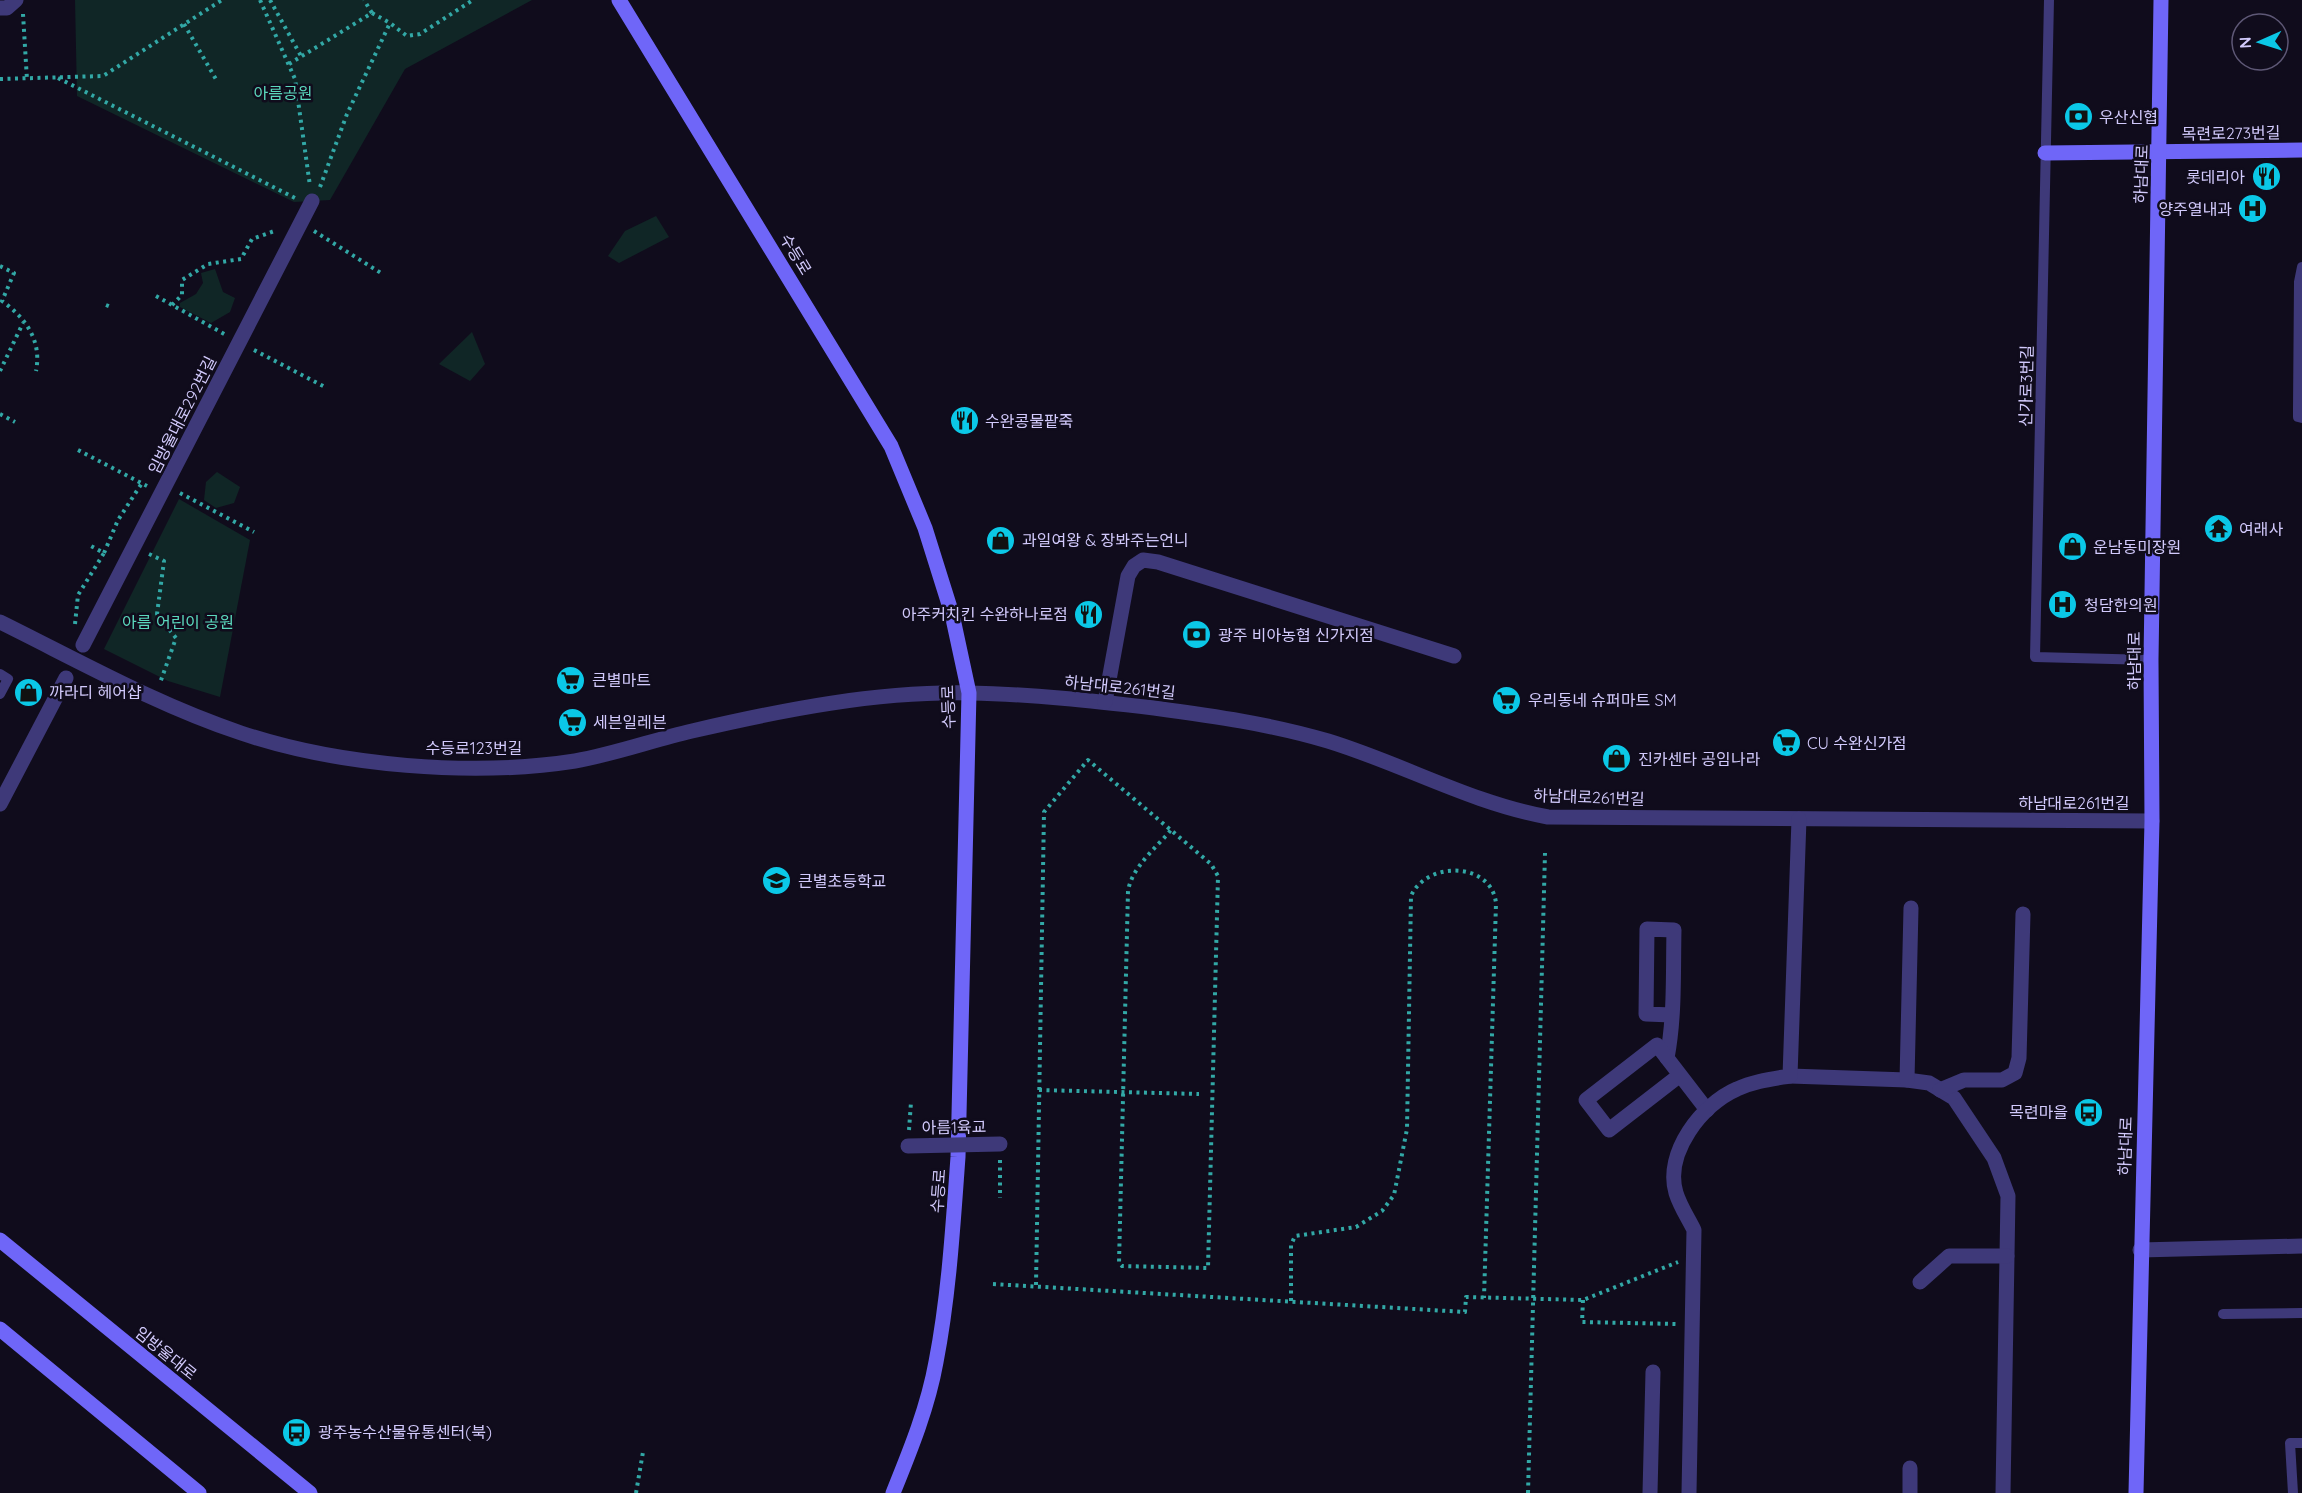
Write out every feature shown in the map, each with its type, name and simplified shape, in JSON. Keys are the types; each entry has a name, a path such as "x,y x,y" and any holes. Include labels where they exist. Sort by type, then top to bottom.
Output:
{"main road":[{"name":"수등로","path":"619,0 891,446 925,528 948,603 969,693 958,1157 954,1215 936,1364 926,1403 893,1493"},
{"name":"하남대로","path":"2136,1493 2152,821 2151,660 2161,152 2161,0"},
{"name":"목련로273번길","path":"2045,153 2228,149 2302,150"},
{"name":"임방울대로","path":"0,1240 310,1493"},
{"path":"0,1329 199,1493"}],"street":[{"name":"임방울대로292번길","path":"83,645 311,200"},
{"path":"1105,702 1128,576 1134,566 1143,560 1158,562 1454,656"},
{"name":"수등로123번길","path":"0,621 142,692 242,733 304,748 410,766 500,767 574,761 690,732 804,708 880,698 969,693"},
{"path":"0,804 66,678"},
{"name":"하남대로261번길","path":"969,693 1105,702 1223,717 1297,733 1390,763 1486,803 1548,817 2152,821"},
{"path":"1790,1076 1799,819"},
{"path":"1907,1080 1911,908"},
{"path":"1940,1090 1964,1080 2002,1080 2015,1073 2019,1058 2023,914"},
{"path":"1667,1058 1672,1015 1674,930 1647,929 1646,1014 1672,1015"},
{"path":"1680,1075 1609,1130 1586,1100 1657,1045 1707,1110"},
{"path":"1689,1493 1694,1230 1676,1191 1675,1172 1678,1155 1688,1133 1707,1110 1735,1090 1763,1080 1790,1076 1907,1080 1929,1083 1954,1098 1994,1158 2008,1196 2003,1493"},
{"name":"아름1육교","path":"908,1146 1000,1144"},
{"path":"2140,1250 2302,1246"},
{"path":"1920,1282 1949,1256 2007,1256"},
{"path":"1650,1493 1653,1372"},
{"path":"1910,1468 1910,1493"}],"lane":[{"name":"신가로3번길","path":"2049,0 2035,657 2151,660"},
{"path":"2302,267 2298,282 2298,417 2302,418"},
{"path":"0,674 8,679 0,694"},
{"path":"2223,1314 2302,1313"},
{"path":"2293,1493 2297,1463 2290,1443 2302,1443"}],"path":[{"path":"0,79 103,76 222,0"},
{"path":"260,0 295,79 311,200"},
{"path":"270,0 301,56"},
{"path":"364,0 372,13 407,36 420,34 473,0"},
{"path":"9,4 23,12 27,80"},
{"path":"289,64 372,13"},
{"path":"311,200 323,185 347,114 390,23"},
{"path":"184,24 217,81"},
{"path":"57,78 311,200"},
{"path":"172,304 182,295 182,280 208,264 241,259 252,239 301,222 381,273"},
{"path":"0,266 14,273 1,304 20,314 23,323 36,341 38,351 36,371"},
{"path":"156,296 325,387"},
{"path":"106,305 111,307"},
{"path":"0,371 23,323"},
{"path":"0,414 15,422"},
{"path":"78,450 142,483 163,490 254,532"},
{"path":"76,631 74,620 78,595 104,553 118,520 142,483"},
{"path":"91,546 104,553"},
{"path":"135,546 164,561 157,614 176,638 160,684"},
{"path":"1035,1285 1044,812 1088,760 1171,830 1211,864 1218,876 1208,1268 1122,1266 1119,1263 1130,881 1171,830"},
{"path":"1528,1493 1545,853"},
{"path":"1291,1301 1292,1245 1295,1236 1356,1227 1382,1211 1394,1195 1407,1129 1412,896 1424,879 1454,871 1476,874 1484,879 1492,886 1496,903 1484,1298"},
{"path":"1039,1090 1199,1094"},
{"path":"908,1146 911,1102"},
{"path":"1000,1144 1000,1198"},
{"path":"993,1284 1465,1312 1466,1297 1582,1300 1693,1256"},
{"path":"1582,1300 1582,1322 1692,1324"},
{"path":"636,1493 643,1452"}],"green space":[{"name":"아름공원","path":"75,0 532,0 405,69 330,200 294,202 77,96"},
{"path":"656,216 669,237 619,263 608,256 625,231"},
{"path":"215,269 223,292 235,298 230,312 211,323 180,307 180,303 196,294 203,283 201,273"},
{"path":"472,332 485,364 470,381 439,364"},
{"path":"217,472 240,487 234,503 216,508 204,500 206,482"},
{"name":"아름 어린이 공원","path":"179,499 250,540 220,697 168,681 104,649"}],"place":[{"name":"우산신협","path":"2078,117"},
{"name":"롯데리아","path":"2266,177"},
{"name":"양주열내과","path":"2253,209"},
{"name":"수완콩물팥죽","path":"964,421"},
{"name":"여래사","path":"2218,529"},
{"name":"과일여왕 & 장봐주는언니","path":"1001,540"},
{"name":"운남동미장원","path":"2072,547"},
{"name":"청담한의원","path":"2063,605"},
{"name":"아주커치킨 수완하나로점","path":"1089,614"},
{"name":"광주 비아농협 신가지점","path":"1197,635"},
{"name":"큰별마트","path":"571,680"},
{"name":"까라디 헤어샵","path":"28,692"},
{"name":"우리동네 슈퍼마트 SM","path":"1507,700"},
{"name":"세븐일레븐","path":"572,722"},
{"name":"CU 수완신가점","path":"1786,743"},
{"name":"진카센타 공임나라","path":"1617,759"},
{"name":"큰별초등학교","path":"777,881"},
{"name":"목련마을","path":"2089,1112"},
{"name":"광주농수산물유통센터(북)","path":"297,1432"}]}
